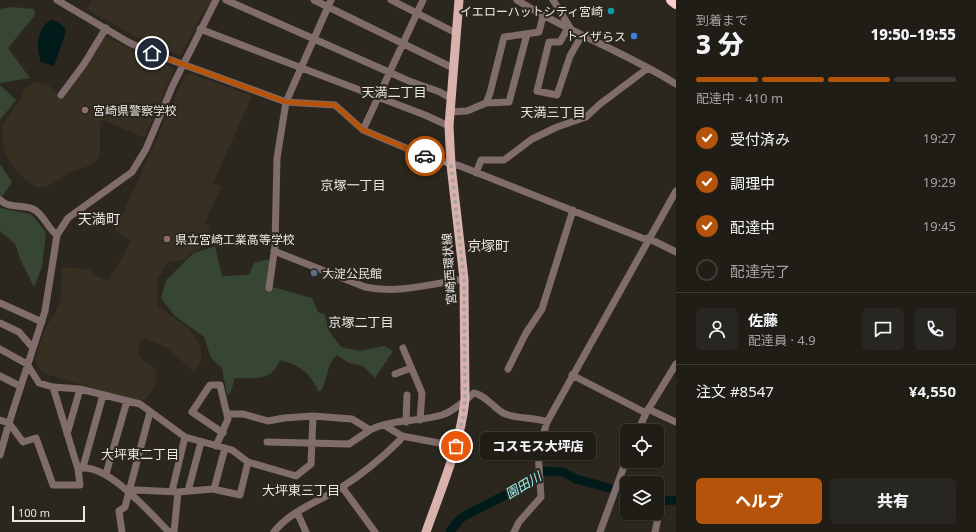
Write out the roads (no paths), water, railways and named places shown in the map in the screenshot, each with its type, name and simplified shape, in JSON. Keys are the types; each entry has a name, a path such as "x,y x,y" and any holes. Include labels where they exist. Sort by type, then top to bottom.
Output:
{"highway":[{"path":"671,0 676,4"}],"main road":[{"name":"宮崎西環状線","path":"426,532 456,446 463,418 465,400 464,279 451,165 449,126 457,1"}],"street":[{"path":"57,0 128,42 286,102 335,105 363,130 451,165 476,172 648,239 676,252"},
{"path":"62,0 67,6"},
{"path":"0,455 8,423 48,301 57,235 68,218 132,172 146,149 173,85 216,0"},
{"path":"226,0 390,72 440,92 450,98"},
{"path":"314,0 330,3 402,44 453,68"},
{"path":"391,0 456,33"},
{"path":"363,130 423,0"},
{"path":"517,0 543,16 674,80"},
{"path":"553,0 570,28"},
{"path":"269,288 274,251 277,158 286,102 330,3"},
{"path":"486,102 490,93 504,37 539,32 543,16"},
{"path":"61,95 84,64 106,28"},
{"path":"570,28 560,42 549,42 537,91 557,95 570,56 582,35"},
{"path":"200,29 425,115 449,126"},
{"path":"449,112 467,111 486,102 509,102 527,34"},
{"path":"476,172 481,160 504,160 532,140 558,127 586,117 600,104 648,68"},
{"path":"514,532 519,522 541,497 541,466 538,451 547,422 676,191"},
{"path":"0,200 9,206 27,207 36,211 41,215 48,228 57,235"},
{"path":"508,369 526,333 542,309 573,210"},
{"path":"274,251 364,288 376,290 402,289 464,279"},
{"path":"0,303 42,322"},
{"path":"0,323 19,332 33,348"},
{"path":"403,348 422,393 420,420"},
{"path":"0,349 27,364 39,383 53,387 80,389 145,407 185,437 232,450 248,462 296,476 311,464 313,416"},
{"path":"641,424 647,411 676,364"},
{"path":"395,374 411,368"},
{"path":"572,375 647,411 676,422"},
{"path":"0,376 20,386"},
{"path":"216,446 222,433 228,419 220,385 210,386 192,412 222,433"},
{"path":"53,387 67,434 81,468"},
{"path":"67,434 80,389"},
{"path":"267,442 349,444 370,430 384,425 443,415 474,392 507,415 547,422"},
{"path":"0,420 8,423 23,442 36,438 53,485 80,485 81,468 103,395"},
{"path":"406,422 408,395"},
{"path":"106,474 127,401"},
{"path":"122,532 119,511 125,507 150,412"},
{"path":"227,414 242,414 268,421 284,418 313,416 352,419 370,430"},
{"path":"384,425 402,436 456,446"},
{"path":"274,532 284,520 342,487 377,462 400,440 402,436"},
{"path":"174,532 175,492 185,437"},
{"path":"188,491 201,442"},
{"path":"214,489 225,448"},
{"path":"128,491 175,492 214,489 240,495 248,462"},
{"path":"81,468 106,474 128,491 169,532"},
{"path":"600,532 623,468"},
{"path":"342,487 376,532"},
{"path":"297,512 306,532"},
{"path":"655,532 658,520"}],"water":[{"path":"52,20 58,22 66,29 54,66 41,62 38,51 40,33 47,23"}],"waterway":[{"name":"園田川","path":"450,532 464,516 521,487 542,471 563,472 576,479 620,491"},
{"name":"園田川","path":"664,501 676,500"}],"place":[{"name":"イエローハットシティ宮崎","path":"611,11"},
{"name":"トイザらス","path":"634,36"},
{"name":"宮崎県警察学校","path":"85,110"},
{"name":"県立宮崎工業高等学校","path":"167,239"},
{"name":"大淀公民館","path":"314,273"},
{"name":"コスモス大坪店","path":"456,446"}],"district":[{"name":"天満二丁目","path":"394,92"},
{"name":"天満三丁目","path":"553,112"},
{"name":"京塚一丁目","path":"353,185"},
{"name":"天満町","path":"99,218"},
{"name":"京塚町","path":"488,245"},
{"name":"京塚二丁目","path":"361,322"},
{"name":"大坪東二丁目","path":"140,454"},
{"name":"大坪東三丁目","path":"301,490"}]}
